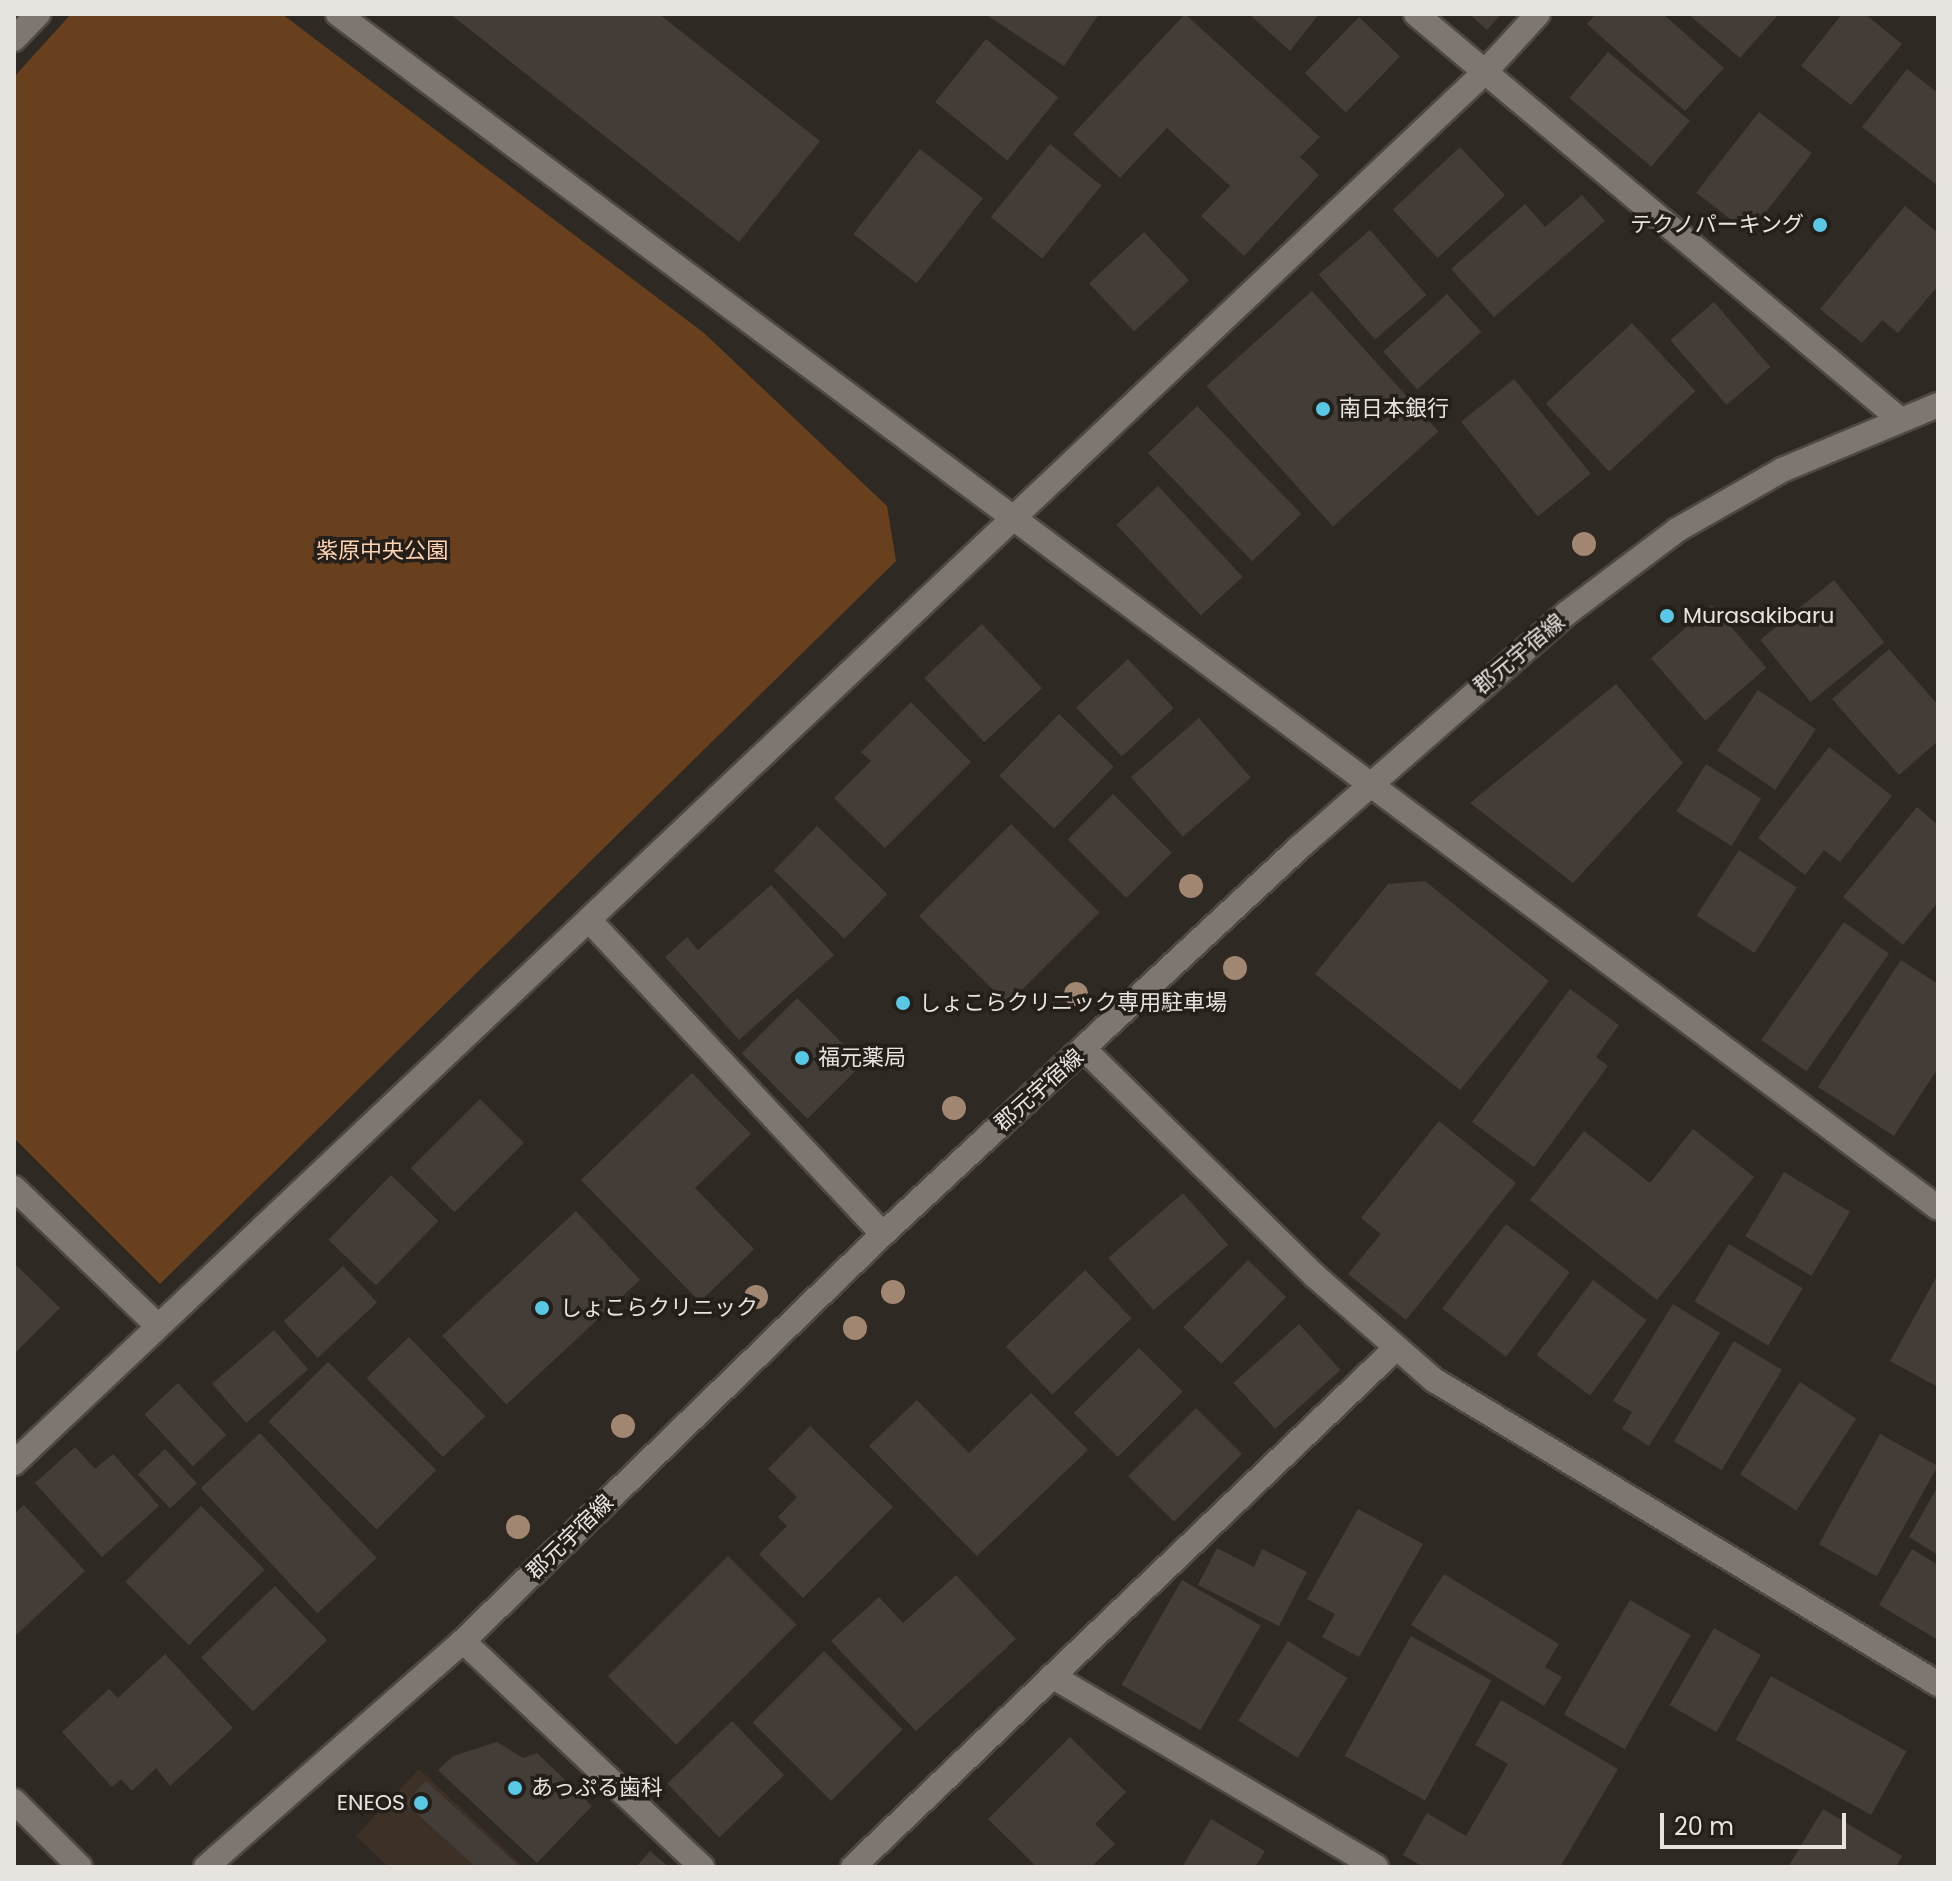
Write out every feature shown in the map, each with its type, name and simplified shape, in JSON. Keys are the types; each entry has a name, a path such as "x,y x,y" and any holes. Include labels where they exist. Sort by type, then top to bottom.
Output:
{"street":[{"path":"14,39 38,14"},
{"path":"338,14 1011,520 1938,1208"},
{"path":"1416,14 1483,74 1897,417"},
{"path":"14,1463 1483,74 1538,14"},
{"name":"郡元宇宿線","path":"206,1867 463,1641 883,1234 1368,785 1567,613 1677,530 1897,417 1938,405"},
{"path":"589,920 883,1234"},
{"path":"1084,1049 1395,1349 1434,1380 1938,1684"},
{"path":"14,1188 158,1326"},
{"path":"853,1867 1395,1349"},
{"path":"463,1641 702,1867"},
{"path":"1052,1676 1376,1867"},
{"path":"14,1801 80,1867"}],"shaded area":[{"name":"ENEOS","path":"419,1769 524,1867 389,1867 356,1836"}],"green space":[{"name":"紫原中央公園","path":"71,14 282,14 704,333 887,506 896,561 160,1284 14,1138 14,77"}],"building":[{"path":"450,14 659,14 820,141 739,242"},
{"path":"985,14 1099,14 1064,66"},
{"path":"1185,14 1320,137 1300,157 1319,175 1244,256 1201,216 1230,186 1167,128 1120,178 1073,134"},
{"path":"1249,14 1319,14 1290,51"},
{"path":"1469,14 1501,14 1487,30"},
{"path":"1596,14 1663,14 1724,68 1685,111 1587,24"},
{"path":"1688,14 1774,14 1777,16 1740,58"},
{"path":"1842,14 1865,14 1902,44 1851,105 1801,66"},
{"path":"1359,17 1400,57 1346,113 1305,73"},
{"path":"986,39 1058,98 1007,160 935,102"},
{"path":"1608,52 1690,121 1651,167 1569,98"},
{"path":"1907,69 1938,93 1938,186 1862,127"},
{"path":"1759,112 1812,153 1749,234 1696,192"},
{"path":"1050,144 1101,186 1042,259 991,217"},
{"path":"1460,147 1505,195 1438,258 1393,210"},
{"path":"920,149 983,198 917,283 854,234"},
{"path":"1582,195 1605,221 1494,317 1451,269 1525,204 1545,227"},
{"path":"1905,206 1938,233 1938,286 1898,333 1882,320 1862,343 1820,309"},
{"path":"1370,230 1426,295 1375,340 1319,275"},
{"path":"1144,232 1189,280 1134,331 1089,283"},
{"name":"南日本銀行","path":"1312,291 1438,431 1333,526 1206,386"},
{"path":"1447,294 1481,332 1417,389 1383,352"},
{"path":"1714,302 1770,367 1727,405 1670,340"},
{"path":"1632,323 1695,391 1609,471 1546,403"},
{"path":"1514,379 1591,474 1538,517 1461,422"},
{"path":"1197,406 1301,514 1252,561 1148,453"},
{"path":"1158,486 1243,577 1201,616 1116,525"},
{"path":"1834,580 1884,642 1811,702 1760,640"},
{"path":"1712,605 1766,668 1705,721 1651,658"},
{"path":"982,624 1042,688 984,742 924,678"},
{"path":"1889,649 1938,705 1938,741 1899,775 1832,699"},
{"path":"1128,659 1174,708 1122,756 1076,707"},
{"path":"1616,684 1683,763 1573,883 1470,803"},
{"path":"1758,690 1816,729 1775,790 1717,751"},
{"path":"911,702 971,762 885,848 834,798 871,761 861,752"},
{"path":"1059,714 1114,767 1054,829 999,776"},
{"path":"1199,718 1251,778 1183,837 1131,777"},
{"path":"1829,747 1892,796 1840,862 1824,850 1805,875 1758,838"},
{"path":"1706,764 1761,798 1731,846 1676,811"},
{"path":"1113,794 1172,853 1126,898 1068,839"},
{"path":"1917,807 1938,825 1938,902 1903,945 1843,897"},
{"path":"1011,824 1099,912 1007,1004 919,916"},
{"path":"817,826 887,894 844,939 774,871"},
{"path":"1739,850 1797,888 1754,953 1697,915"},
{"path":"1425,881 1549,981 1460,1090 1315,974 1388,884"},
{"path":"771,885 834,955 739,1040 665,957 687,937 698,950"},
{"path":"1844,922 1889,954 1806,1072 1761,1040"},
{"path":"1901,960 1938,984 1938,1068 1894,1136 1818,1087"},
{"path":"1570,989 1619,1025 1596,1057 1608,1066 1534,1167 1472,1122"},
{"name":"福元薬局","path":"797,998 863,1064 808,1119 742,1053"},
{"path":"692,1073 751,1134 695,1188 754,1249 700,1302 581,1180"},
{"path":"480,1099 524,1143 455,1212 411,1168"},
{"path":"1439,1121 1516,1183 1406,1320 1348,1274 1381,1234 1361,1218"},
{"path":"1693,1129 1754,1177 1657,1300 1530,1200 1584,1131 1650,1183"},
{"path":"1784,1172 1850,1212 1811,1276 1745,1236"},
{"path":"391,1175 438,1221 376,1286 328,1240"},
{"path":"1183,1193 1228,1245 1154,1310 1108,1258"},
{"name":"しょこらクリニック","path":"576,1211 640,1280 506,1405 442,1336"},
{"path":"1506,1224 1570,1272 1506,1357 1442,1309"},
{"path":"1729,1244 1803,1288 1768,1346 1694,1301"},
{"path":"1248,1260 1286,1297 1222,1364 1183,1327"},
{"path":"14,1263 60,1308 14,1354"},
{"path":"343,1266 377,1303 318,1358 284,1321"},
{"path":"1085,1270 1132,1318 1052,1395 1006,1346"},
{"path":"1938,1274 1938,1387 1890,1361"},
{"path":"1593,1280 1647,1320 1590,1395 1536,1355"},
{"path":"1673,1304 1720,1333 1649,1446 1622,1429 1632,1412 1613,1401"},
{"path":"1299,1324 1340,1370 1275,1429 1234,1383"},
{"path":"274,1330 308,1369 246,1423 212,1384"},
{"path":"409,1337 485,1416 443,1457 367,1378"},
{"path":"1734,1341 1782,1370 1722,1470 1674,1441"},
{"path":"1139,1348 1183,1392 1118,1457 1074,1413"},
{"path":"328,1362 436,1470 377,1530 269,1421"},
{"path":"1800,1382 1856,1418 1796,1511 1740,1474"},
{"path":"178,1383 226,1435 193,1466 144,1414"},
{"path":"1031,1393 1088,1450 977,1556 869,1446 917,1400 969,1453"},
{"path":"1196,1408 1242,1454 1174,1522 1128,1476"},
{"path":"810,1426 893,1507 803,1598 759,1554 787,1526 778,1517 797,1497 768,1469"},
{"path":"260,1433 377,1558 317,1613 201,1488"},
{"path":"1880,1434 1938,1466 1877,1576 1819,1544"},
{"path":"75,1447 95,1469 113,1454 159,1506 102,1557 35,1483"},
{"path":"165,1449 197,1483 170,1509 138,1474"},
{"path":"1938,1486 1938,1555 1909,1537"},
{"path":"24,1505 85,1571 14,1637 14,1514"},
{"path":"201,1506 265,1570 189,1645 125,1582"},
{"path":"1358,1509 1423,1544 1359,1657 1322,1637 1335,1614 1307,1599"},
{"path":"1217,1548 1254,1567 1262,1549 1307,1572 1279,1626 1198,1585"},
{"path":"1912,1549 1938,1565 1938,1640 1879,1605"},
{"path":"728,1556 797,1625 676,1745 608,1676"},
{"path":"1444,1574 1559,1644 1545,1667 1562,1677 1544,1706 1411,1625"},
{"path":"956,1575 1016,1639 916,1731 831,1641 879,1597 903,1623"},
{"path":"1182,1580 1261,1626 1200,1730 1122,1685"},
{"path":"275,1586 327,1640 253,1712 201,1658"},
{"path":"1630,1600 1691,1635 1625,1749 1564,1714"},
{"path":"1714,1628 1761,1655 1716,1732 1670,1705"},
{"path":"1411,1636 1491,1681 1425,1800 1345,1756"},
{"path":"1288,1641 1347,1678 1298,1758 1238,1721"},
{"path":"824,1651 902,1729 831,1801 753,1722"},
{"path":"165,1654 233,1728 170,1786 156,1768 132,1791 121,1779 112,1787 62,1732 109,1689 118,1698"},
{"path":"1771,1676 1907,1751 1871,1815 1736,1740"},
{"path":"1501,1700 1618,1769 1560,1867 1423,1867 1403,1855 1427,1813 1466,1836 1508,1764 1475,1745"},
{"path":"732,1721 784,1775 719,1837 667,1784"},
{"path":"1070,1737 1126,1792 1095,1824 1115,1844 1091,1867 1037,1867 988,1819"},
{"name":"あっぷる歯科","path":"497,1742 523,1758 537,1753 592,1806 537,1863 438,1770 453,1756"},
{"path":"426,1781 520,1867 476,1867 405,1803"},
{"path":"1823,1809 1902,1856 1896,1867 1788,1867"},
{"path":"1211,1819 1265,1851 1255,1867 1182,1867"},
{"path":"650,1851 669,1867 636,1867"}],"place":[{"name":"テクノパーキング","path":"1820,225"},
{"name":"南日本銀行","path":"1323,409"},
{"name":"Murasakibaru","path":"1667,616"},
{"name":"しょこらクリニック専用駐車場","path":"903,1003"},
{"name":"福元薬局","path":"802,1058"},
{"name":"しょこらクリニック","path":"542,1308"},
{"name":"あっぷる歯科","path":"515,1788"},
{"name":"ENEOS","path":"421,1803"}]}
